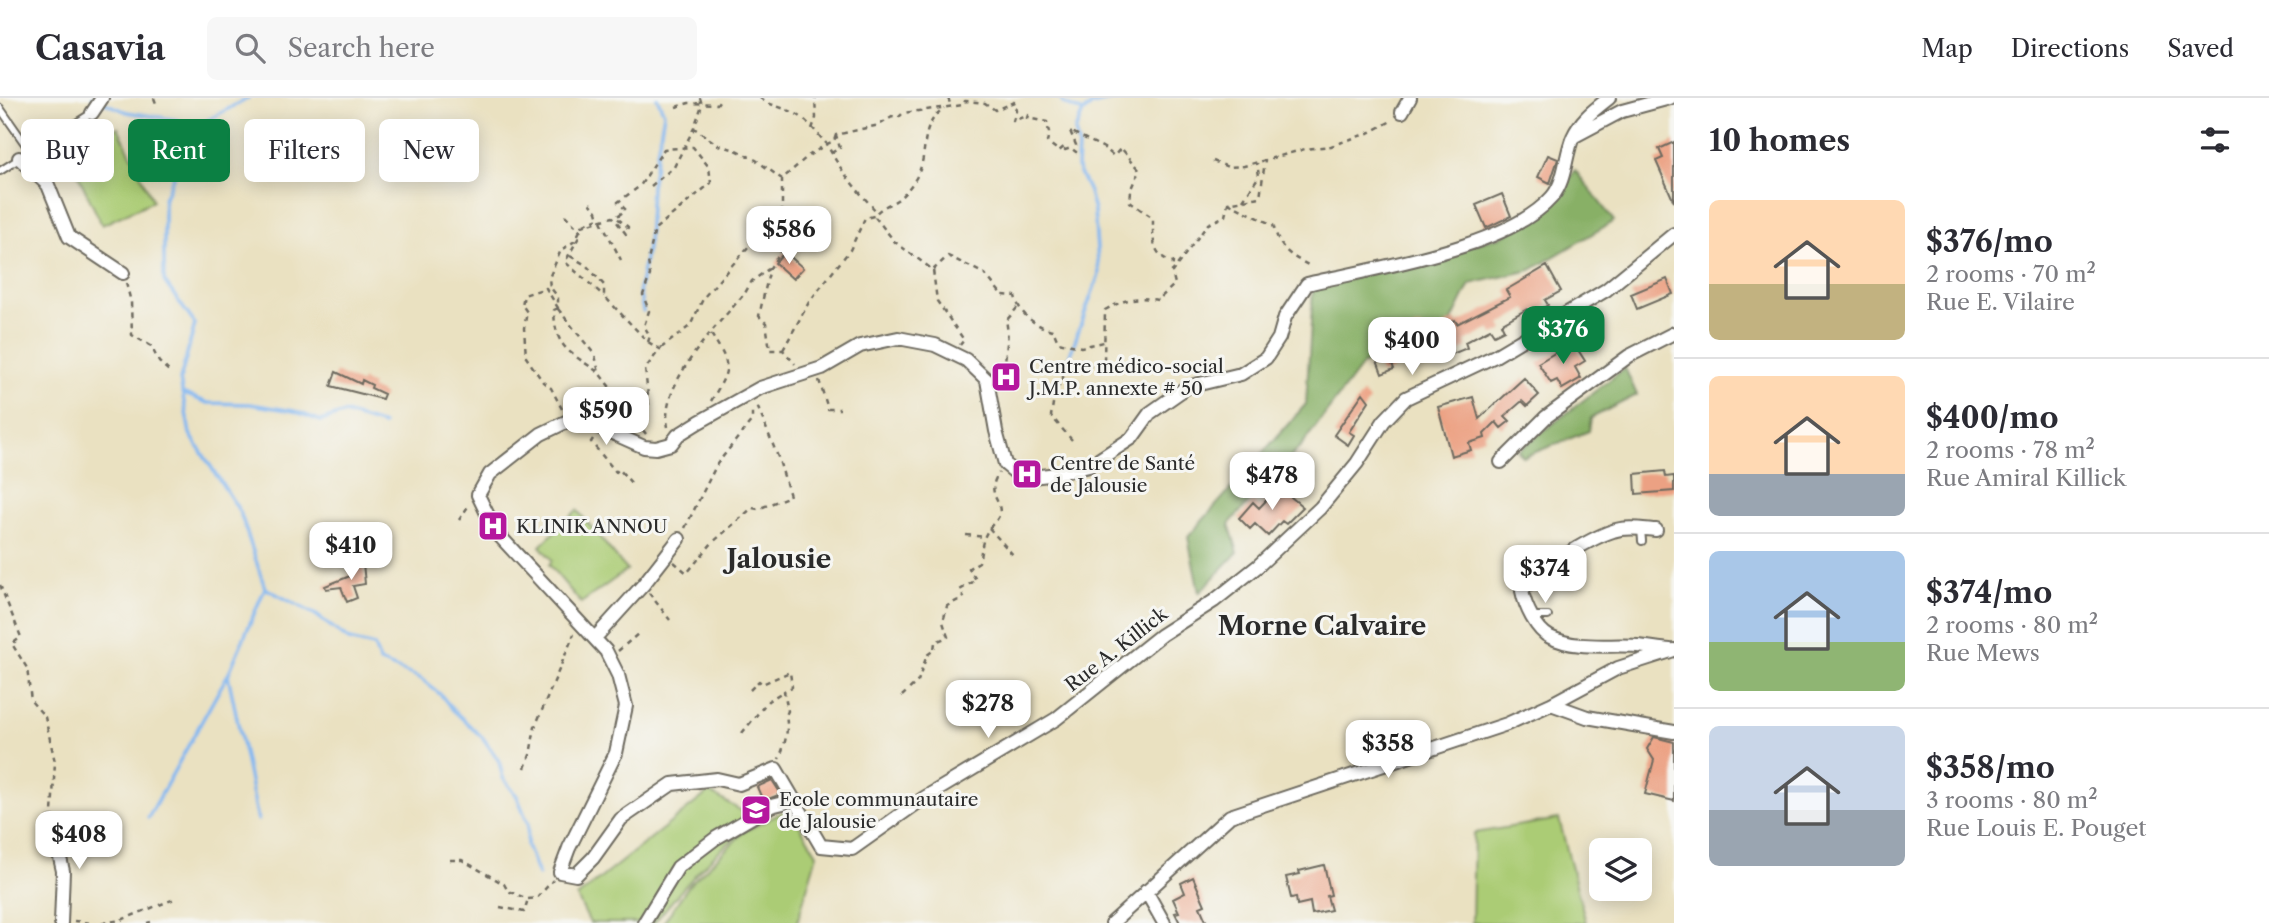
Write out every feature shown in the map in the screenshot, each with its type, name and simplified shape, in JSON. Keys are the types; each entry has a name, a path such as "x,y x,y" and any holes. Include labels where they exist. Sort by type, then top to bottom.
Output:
{"street":[{"path":"93,113 102,98"},
{"path":"1402,112 1410,98"},
{"path":"776,769 739,784 717,779 671,784 621,819 593,858 576,875 560,872 616,753 626,706 618,675 610,658 595,638 496,532 478,495 490,474 541,434 569,421 581,419 644,447 656,448 671,444 678,435 726,405 760,388 810,372 860,346 898,338 935,345 966,359 987,380 1005,464 1022,478 1089,466 1132,438 1150,413 1187,387 1241,374 1266,358 1279,338 1285,317 1307,284 1462,246 1532,215 1554,195 1573,138 1585,116 1609,98"},
{"path":"1573,138 1622,111 1670,98"},
{"path":"46,182 69,237 123,273"},
{"name":"Rue A. Killick","path":"776,769 821,846 852,849 924,798 1056,719 1161,635 1214,601 1258,566 1320,508 1357,463 1384,421 1406,398 1495,356 1569,312 1616,282 1674,234"},
{"path":"1502,461 1556,410 1629,356 1674,333"},
{"path":"1656,530 1641,535 1614,530 1571,553 1531,580 1522,591 1524,603 1547,636 1568,644 1674,650"},
{"path":"595,638 643,585 679,539"},
{"path":"1112,923 1230,816 1507,724 1618,668 1674,650"},
{"path":"1551,704 1587,718 1674,732"},
{"path":"644,923 678,867 716,838 771,806 795,800"},
{"path":"51,823 63,871 61,922"},
{"path":"1146,891 1164,923"}],"lane":[{"path":"0,107 21,149"},
{"path":"83,119 93,113"},
{"path":"0,171 21,157"},
{"path":"1532,616 1548,616"}],"path":[{"path":"154,98 157,106"},
{"path":"651,186 674,167 694,128 702,105 699,98"},
{"path":"676,107 689,103 717,104 721,98"},
{"path":"760,98 772,107 799,115 827,144 848,181 877,212"},
{"path":"812,129 816,118 815,98"},
{"path":"948,98 951,106 960,110"},
{"path":"836,135 879,125 892,117 898,118 903,113 963,105 965,101 985,103 995,110 1014,102 1016,111 1013,121 1028,116 1027,118 1047,122 1049,133 1046,142 1059,151 1065,146 1065,150 1071,148 1076,152 1070,131 1114,156 1121,148 1140,170 1130,191 1130,202 1153,218 1153,244 1164,260 1173,262 1175,284 1158,300 1137,296 1105,310 1104,362 1075,369 1063,359 1063,380 1055,391 1051,416 1072,440"},
{"path":"783,350 808,302 850,250 865,218 874,216 900,198 919,174 925,136 937,113 951,106"},
{"path":"1213,162 1228,167 1331,146 1371,132 1402,112"},
{"path":"694,128 718,145 756,160 782,179"},
{"path":"671,444 666,419 674,383 752,281 769,268 784,246 782,179 808,156 834,141 836,135"},
{"path":"831,153 840,148 836,135"},
{"path":"648,342 650,336 644,326 649,311 643,295 650,275 648,261 655,229 711,183 709,167 693,147 664,149 639,186 618,202 626,210 616,217 628,227 626,234 613,217 583,226 565,262 604,296 648,342 660,349"},
{"path":"1228,203 1260,197 1265,161"},
{"path":"1242,201 1259,176 1257,163"},
{"path":"590,203 597,211 621,260"},
{"path":"1172,272 1208,224 1225,216 1228,203"},
{"path":"1228,203 1273,225 1287,255 1310,266"},
{"path":"565,215 581,231"},
{"path":"874,216 895,242 933,270 937,301 964,340 954,354"},
{"path":"581,231 575,242 561,250 549,278 550,287 558,297 558,308 554,310 559,342 599,373 656,448"},
{"path":"622,437 649,405 645,369 660,349 690,326 704,297 749,246 782,237"},
{"path":"570,256 586,265 604,285 604,296"},
{"path":"933,270 948,256 985,274 1002,295 1015,296 1017,308 1042,328 1054,330 1058,342 1081,347 1104,342"},
{"path":"769,268 759,316 766,323 770,350 783,350 810,372 828,409 840,409"},
{"path":"123,273 131,302 132,335 151,346 159,362 170,372"},
{"path":"569,421 551,388 543,382 526,357 524,328 527,312 522,305 524,295 546,288 594,355 599,373"},
{"path":"987,380 1005,367 1005,342 1009,333 1006,321 1017,308"},
{"path":"699,422 724,379 728,366 711,334"},
{"path":"679,539 717,464 752,420 752,394"},
{"path":"666,556 687,573 712,543 752,508 758,509 790,496 778,457 752,394"},
{"path":"601,427 591,442 617,472 619,469 633,485"},
{"path":"902,696 918,681 927,655 933,650 935,642 948,636 943,622 947,606 964,597 960,590 976,580 969,568 979,562 981,544 989,528 999,517 993,482 1005,464"},
{"path":"460,520 463,511 478,495"},
{"path":"989,528 1014,556"},
{"path":"966,535 985,537"},
{"path":"0,585 21,636 12,644 27,668 31,701 45,717 55,762 51,823"},
{"path":"643,585 670,620"},
{"path":"525,768 535,726 560,670 565,651 580,622"},
{"path":"610,658 638,634"},
{"path":"742,733 768,701 792,687 790,672 762,684 759,681 750,690"},
{"path":"776,769 788,724 786,715 789,711 784,691"},
{"path":"450,860 463,860 504,884 508,891 528,899 537,898 560,872"},
{"path":"102,923 121,920 177,898"},
{"path":"500,907 524,912 528,899"},
{"path":"61,922 91,923"}],"green space":[{"path":"118,127 128,148 128,182 144,182 153,201 102,225 81,182 114,182 114,129"},
{"path":"1575,170 1614,221 1531,270 1470,284 1448,329 1363,364 1301,446 1229,524 1238,552 1199,593 1188,537 1306,404 1313,289 1500,237 1548,209"},
{"path":"1625,368 1637,395 1591,418 1589,431 1523,457 1518,451"},
{"path":"577,510 627,570 581,603 549,565 552,560 540,546"},
{"path":"709,792 759,821 715,854 654,923 590,923 577,897"},
{"path":"789,809 817,854 797,923 663,923 690,884 745,831"},
{"path":"1559,819 1586,923 1472,923 1474,833"}],"building":[{"path":"1674,142 1674,202 1656,161 1663,158 1659,149"},
{"path":"1548,155 1558,159 1550,183 1538,177"},
{"path":"1502,194 1511,216 1486,228 1476,205"},
{"path":"785,252 803,268 793,279 775,263"},
{"path":"1547,266 1561,291 1545,300 1548,305 1531,315 1527,309 1501,324 1504,330 1494,335 1490,329 1465,342 1467,348 1445,357 1437,339 1447,334 1443,326 1455,320 1457,324 1510,297 1506,290"},
{"path":"1667,279 1673,294 1637,309 1631,294"},
{"path":"1421,326 1430,350 1392,364 1394,369 1382,374 1371,344"},
{"path":"1573,342 1585,361 1575,367 1581,378 1562,389 1557,380 1551,383 1538,363"},
{"path":"336,372 361,384 362,380 372,385 371,388 384,394 382,399 331,386"},
{"path":"1524,378 1539,395 1527,406 1522,401 1505,416 1510,421 1501,428 1496,422 1484,434 1485,438 1469,443 1471,450 1451,456 1438,407 1473,397 1479,419"},
{"path":"1363,393 1369,401 1349,432 1354,435 1348,445 1334,435"},
{"path":"1665,471 1666,477 1674,476 1674,491 1636,494 1635,474"},
{"path":"1279,487 1303,507 1286,524 1282,521 1268,536 1255,524 1250,529 1239,518 1253,502 1259,508"},
{"path":"363,563 365,584 353,586 357,598 347,602 341,587 326,589 325,586 350,576 349,564"},
{"path":"1654,737 1674,742 1674,801 1645,794 1654,760 1647,749"},
{"path":"772,780 781,794 763,801 757,787"},
{"path":"1324,865 1331,895 1327,896 1331,910 1312,914 1310,902 1297,905 1296,897 1291,898 1286,877"},
{"path":"1193,877 1205,905 1200,907 1207,923 1180,923 1175,913 1179,912 1173,899 1185,893 1181,883"}],"waterway":[{"path":"93,98 127,112 178,120 195,127 164,199 164,281 195,324 180,380 190,434 240,512 265,588 316,615 349,640 374,646 380,662 420,678 441,695 483,738 499,761 503,778 517,796 528,824 527,845 538,875"},
{"path":"210,119 248,98"},
{"path":"643,311 639,290 648,243 651,186 664,113 657,98"},
{"path":"1060,98 1063,103 1083,112 1092,105 1121,98"},
{"path":"1067,363 1099,274 1094,211 1089,192 1077,167 1078,145 1075,131 1083,112"},
{"path":"182,393 208,403 250,404 294,411 321,421 345,413 383,425"},
{"path":"258,820 228,675 265,588"},
{"path":"148,818 227,676"}],"place":[{"name":"Centre médico-social J.M.P. annexte # 50","path":"1006,377"},
{"name":"Centre de Santé de Jalousie","path":"1027,474"},
{"name":"KLINIK ANNOU","path":"493,526"},
{"name":"Ecole communautaire de Jalousie","path":"756,810"}],"district":[{"name":"Jalousie","path":"779,559"},
{"name":"Morne Calvaire","path":"1322,626"}]}
